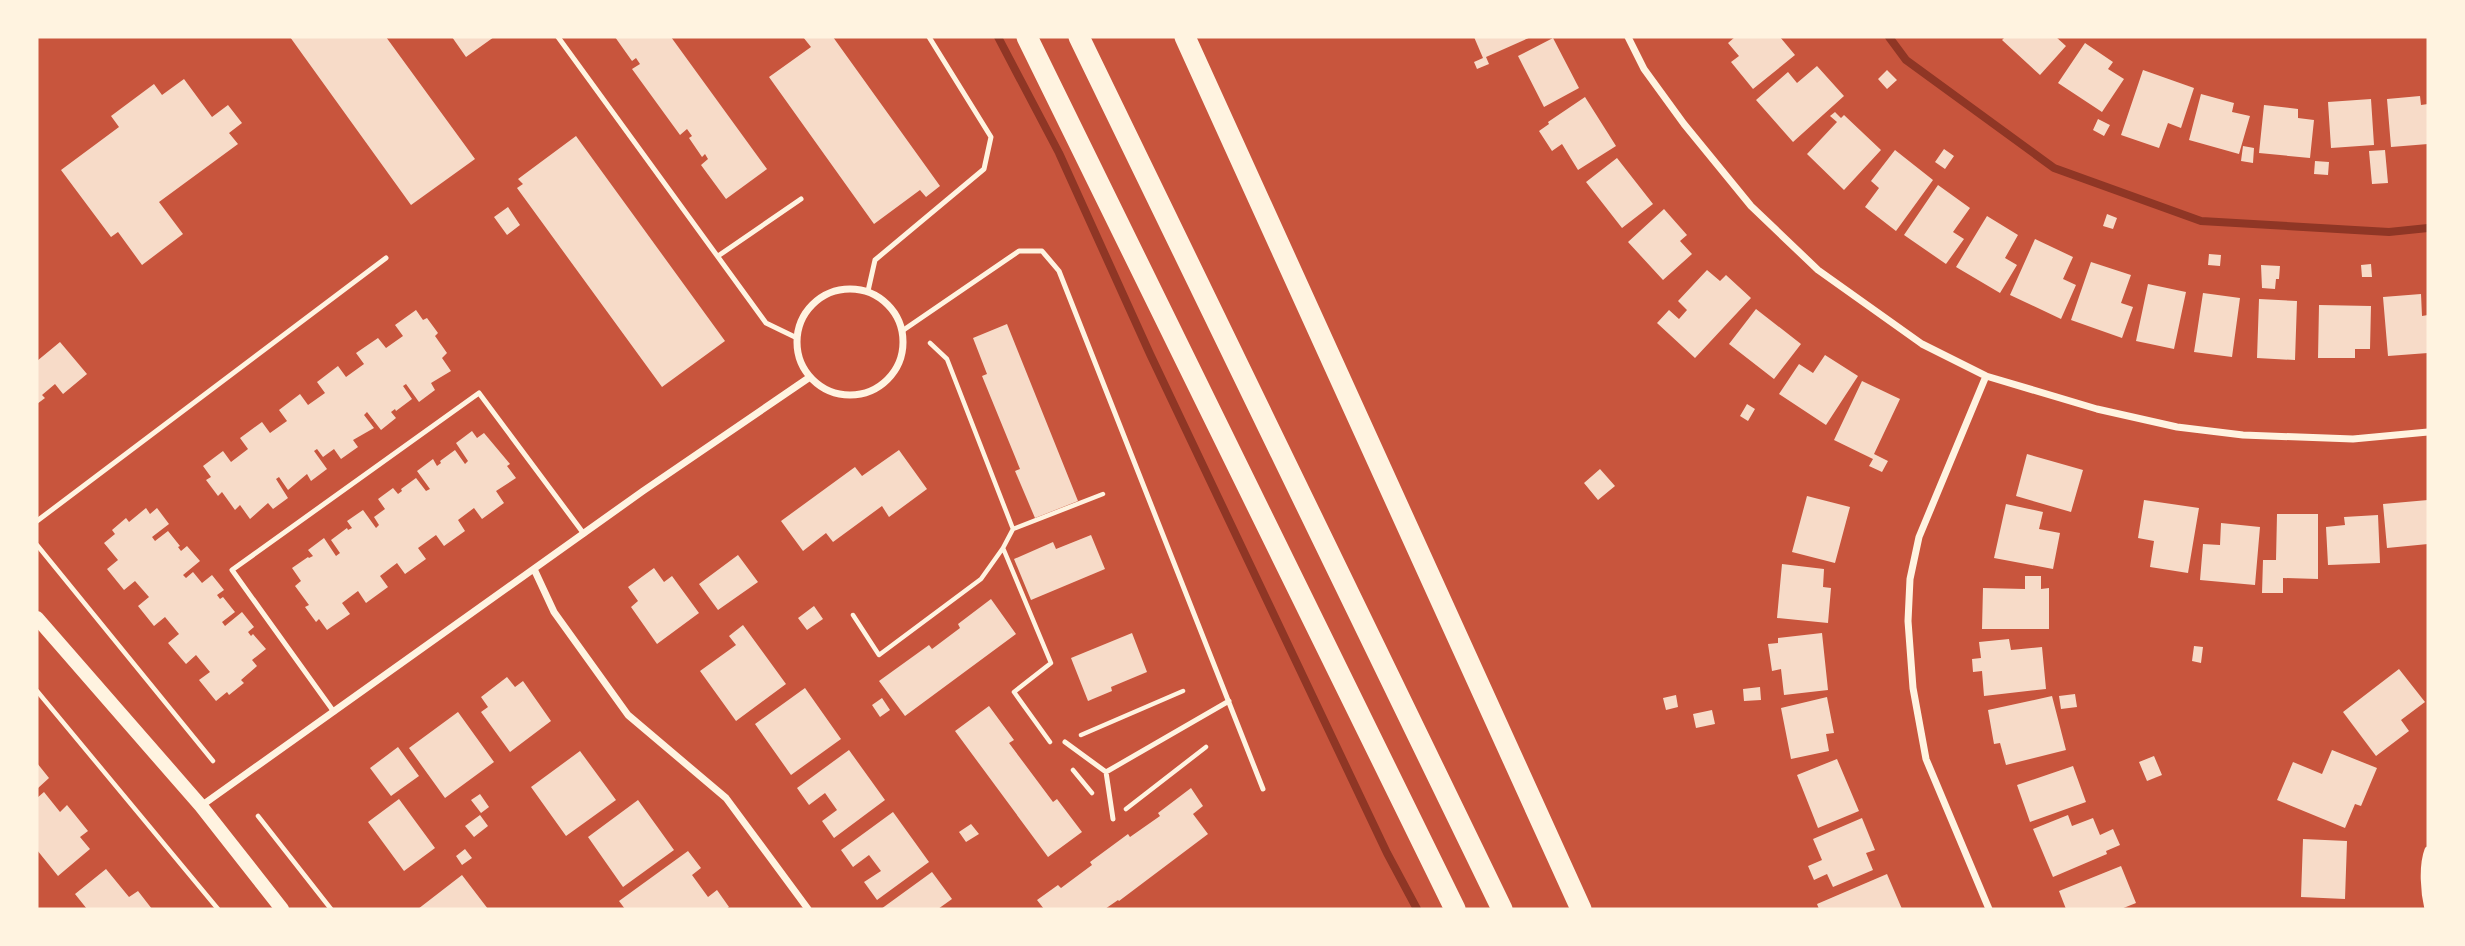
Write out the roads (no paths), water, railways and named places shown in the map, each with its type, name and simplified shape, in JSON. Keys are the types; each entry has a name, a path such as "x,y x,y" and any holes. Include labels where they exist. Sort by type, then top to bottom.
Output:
{"highway":[{"path":"1027,37 1455,909"},
{"path":"1079,37 1502,909"},
{"path":"1185,37 1581,909"},
{"path":"1203,37 1211,94"}],"main road":[{"path":"37,618 201,806 282,909"}],"street":[{"path":"1628,37 1644,69 1684,124 1751,206 1818,270 1922,344 1986,376 2096,410 2177,427 2242,435 2353,439 2428,432"},
{"path":"851,288 868,291 883,300 895,314 902,331 903,348 898,365 888,379 874,389 857,394 840,394 824,388 810,377 800,359 797,338 800,322 808,308 820,297 835,290 851,288"},
{"path":"1986,376 1919,537 1910,579 1908,621 1913,688 1926,759 1989,909"},
{"path":"201,806 643,491 810,377"},
{"path":"534,569 554,612 628,715 726,798 808,909"},
{"path":"2428,850 2425,857 2425,898 2428,909"}],"lane":[{"path":"558,37 766,323 797,338"},
{"path":"868,291 875,260 984,169 991,137 929,37"},
{"path":"718,256 801,199"},
{"path":"902,331 941,307 1019,251 1041,251 1059,271 1263,789"},
{"path":"37,521 386,258"},
{"path":"334,712 232,570 479,393 584,534"},
{"path":"1106,772 1229,701"},
{"path":"1065,742 1106,772 1113,819"}],"waterway":[{"path":"998,37 1059,153 1150,354 1387,853 1417,909"},
{"path":"1889,37 1906,60 2054,168 2201,221 2389,232 2428,228"}]}
